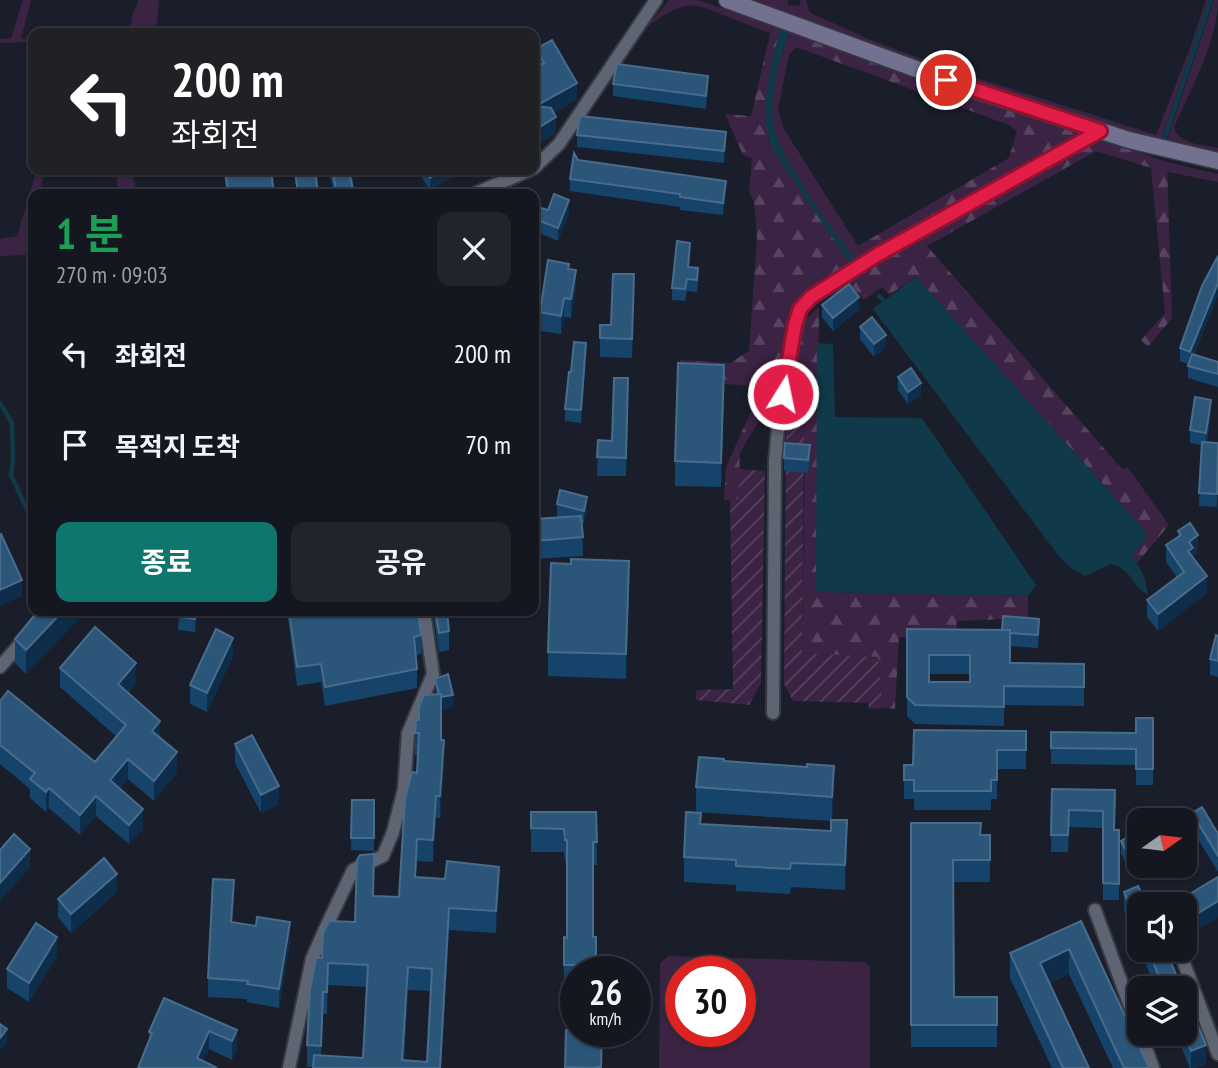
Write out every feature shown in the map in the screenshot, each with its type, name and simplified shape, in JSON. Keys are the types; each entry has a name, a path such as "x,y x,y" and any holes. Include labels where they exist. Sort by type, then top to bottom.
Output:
{"main road":[{"path":"727,0 971,89 1129,140 1218,161"}],"street":[{"path":"539,163 559,144 656,0"},
{"path":"773,713 775,461 779,417 800,309 811,297 877,255 1100,131"},
{"path":"486,189 518,175"},
{"path":"289,1068 312,960 325,929 353,870 383,856 393,832 404,789 408,733 433,674 425,616"},
{"path":"0,667 33,629"},
{"path":"1095,910 1127,997"},
{"path":"1184,962 1218,1054"},
{"path":"1145,1046 1153,1068"}],"green space":[{"path":"23,0 31,0 21,39 28,39 28,42 0,43 0,39 11,38"},
{"path":"139,0 159,0 157,24 149,28 131,28 132,16"},
{"path":"669,0 698,0 772,25 770,33 699,6 684,6 671,11 646,28"},
{"path":"750,0 788,0 788,5 799,6 801,0 806,0 809,11 813,14 871,40 943,67 1156,135 1206,0 1209,0 1161,141 1005,93"},
{"path":"1214,0 1218,0 1217,16 1208,48 1174,128 1181,138 1187,141 1218,148 1218,155 1166,143"},
{"path":"772,25 780,28 766,103 769,141 851,265 814,288 795,305 772,417 762,415 740,453 738,500 724,500 726,467 753,407 755,386 680,381 680,360 730,363 749,351 757,238 754,202 749,192 752,158 743,155 725,114 751,116"},
{"path":"789,32 1076,133 1079,138 865,257 858,246 1009,158 1017,131 1009,125 796,47 789,55 783,51"},
{"path":"783,51 789,55 778,110 784,129 865,257 858,261 836,235 809,195 777,138 772,116 773,97"},
{"path":"1102,140 1167,162 1172,318 1148,347 1141,340 1165,313 1151,168 1096,151 927,246 1122,469 1128,468 1169,525 1136,564 1132,554 1145,539 1146,532 916,277 889,295 882,287 864,300 852,286 840,293 821,294 1092,141"},
{"path":"1167,162 1218,174 1218,182 1167,172"},
{"path":"35,175 44,175 40,189 31,189"},
{"path":"116,175 133,175 135,189 118,189"},
{"path":"28,200 28,240 25,255 0,256 0,239 17,236"},
{"path":"819,307 816,592 1028,596 1028,618 957,621 955,638 899,637 895,709 883,708 878,657 802,653 805,445 786,420 798,341 804,321"},
{"path":"786,420 804,424 802,653 878,657 883,708 869,709 868,703 793,701 784,684"},
{"path":"739,469 765,471 761,683 749,705 696,700 696,690 733,689 730,500 738,499"},
{"path":"665,959 665,1047 756,1047 756,959 865,962 870,966 870,1068 659,1068 660,963"}],"water":[{"path":"780,28 789,32 774,88 772,110 776,135 808,194 858,261 851,265 774,152 769,137 766,122 767,90"},
{"path":"916,277 1146,532 1145,539 1132,554 1144,576 1148,595 1119,567 1111,564 1085,576 1072,569 1058,555 873,309"},
{"path":"817,343 833,344 835,417 922,418 1036,585 1028,596 816,592"}],"building":[{"path":"552,40 577,83 539,104 539,66 544,63 539,54 539,47"},
{"path":"617,64 708,76 706,96 613,84"},
{"path":"539,106 551,108 556,117 539,127"},
{"path":"580,116 726,132 724,151 577,135"},
{"path":"574,153 578,160 726,181 723,203 680,197 680,194 570,179"},
{"path":"226,175 272,175 273,189 227,189"},
{"path":"296,175 316,175 317,189 297,189"},
{"path":"333,175 353,175 350,176 353,189 336,189"},
{"path":"554,194 569,200 558,228 539,221 539,207 548,210"},
{"path":"677,241 690,243 688,267 698,268 697,280 687,279 685,289 672,288"},
{"path":"1218,256 1218,283 1190,352 1180,348 1202,286"},
{"path":"548,260 569,264 568,269 576,270 571,299 564,298 561,316 540,312"},
{"path":"613,274 634,274 632,339 600,338 600,325 611,325"},
{"path":"849,284 859,297 833,318 822,305"},
{"path":"872,317 886,335 874,344 860,327"},
{"path":"574,342 586,343 581,410 565,409"},
{"path":"1192,354 1218,362 1218,374 1188,366"},
{"path":"678,363 724,365 721,463 675,461"},
{"path":"911,368 921,383 908,392 898,377"},
{"path":"614,378 628,378 626,458 597,457 598,440 612,441"},
{"path":"1195,397 1211,400 1206,433 1190,430"},
{"path":"1202,442 1218,443 1217,494 1199,493"},
{"path":"785,443 810,445 808,460 784,458"},
{"path":"560,490 587,497 584,511 557,504"},
{"path":"581,516 583,537 539,541 539,519"},
{"path":"1190,523 1198,535 1189,542 1193,548 1188,551 1207,576 1158,614 1147,600 1184,572 1166,545 1181,535 1178,531"},
{"path":"0,535 22,580 0,590"},
{"path":"571,559 629,561 626,654 548,652 551,563 571,564"},
{"path":"34,616 58,616 26,650 15,639"},
{"path":"178,616 195,616 195,619"},
{"path":"290,616 419,616 421,635 414,637 417,669 325,687 321,664 297,667"},
{"path":"436,616 448,616 449,631 439,633"},
{"path":"1003,616 1039,619 1038,635 1002,630"},
{"path":"95,627 136,663 118,684 160,721 152,731 177,752 154,781 128,759 110,780 143,809 129,825 96,796 80,815 49,788 46,792 30,779 35,773 0,745 0,701 8,691 95,762 126,725 60,668"},
{"path":"216,629 233,638 207,693 190,685"},
{"path":"907,629 1010,630 1010,663 1084,664 1084,687 1004,686 1004,707 915,705 907,697","holes":["929,655 970,655 970,682 929,682"]},
{"path":"1216,635 1218,636 1218,661 1210,659"},
{"path":"448,674 453,695 441,697 435,679"},
{"path":"441,694 441,740 444,740 440,796 436,796 433,840 417,839 415,877 445,879 447,861 499,867 496,911 449,908 440,1068 313,1068 314,1055 363,1058 368,965 328,963 327,992 323,992 321,1046 307,1045 310,990 316,958 322,958 323,933 329,921 355,922 357,860 360,855 374,854 373,896 399,897 405,799 412,772 417,773 419,733 415,733 416,720 419,720 419,707 424,695","holes":["408,967 432,969 427,1062 402,1060"]},
{"path":"1136,718 1153,718 1153,769 1136,769 1136,749 1051,748 1051,732 1136,733"},
{"path":"914,730 1026,731 1026,750 997,750 997,780 991,780 991,791 914,791 914,780 904,780 904,765 913,765"},
{"path":"252,735 279,786 261,795 235,744"},
{"path":"699,757 807,767 807,764 834,766 832,797 696,787"},
{"path":"1052,789 1115,790 1114,830 1119,830 1119,884 1103,883 1103,811 1069,810 1068,835 1051,835"},
{"path":"352,800 374,800 374,838 351,838"},
{"path":"1202,807 1218,834 1218,856 1197,821 1197,810"},
{"path":"531,812 596,812 597,842 593,842 593,937 596,937 596,956 564,956 564,937 567,938 567,840 564,829 531,828"},
{"path":"686,812 701,813 700,824 831,831 831,820 847,820 845,865 791,863 790,869 736,866 736,860 684,857"},
{"path":"911,823 981,823 980,835 990,835 990,860 953,860 954,997 997,997 997,1025 911,1025"},
{"path":"14,834 30,849 0,883 0,850"},
{"path":"1127,837 1127,853 1121,841"},
{"path":"104,858 117,874 71,914 58,899"},
{"path":"1218,877 1218,901 1198,913 1197,892 1193,892"},
{"path":"213,879 234,880 231,922 256,926 257,917 290,922 279,989 247,984 248,981 208,978"},
{"path":"1138,886 1141,892 1127,892 1127,899 1124,892"},
{"path":"1081,921 1127,1020 1127,1046 1139,1046 1149,1068 1124,1068 1069,949 1040,963 1089,1068 1063,1068 1010,953"},
{"path":"36,923 57,937 29,983 7,969"},
{"path":"1153,962 1171,962 1177,976 1159,976"},
{"path":"164,998 237,1030 232,1041 209,1031 197,1058 217,1068 138,1068 152,1033 149,1032"},
{"path":"0,1024 7,1029 0,1038"},
{"path":"1197,1024 1206,1045 1191,1051 1189,1046 1197,1046"},
{"path":"566,1047 602,1047 601,1067 565,1067"}],"waterway":[{"path":"1164,140 1211,0"},
{"path":"879,296 883,300"},
{"path":"0,403 12,423 11,475 28,511"}],"route":[{"path":"783,394 795,325 800,309 811,297 877,255 1100,131 946,80"}]}
